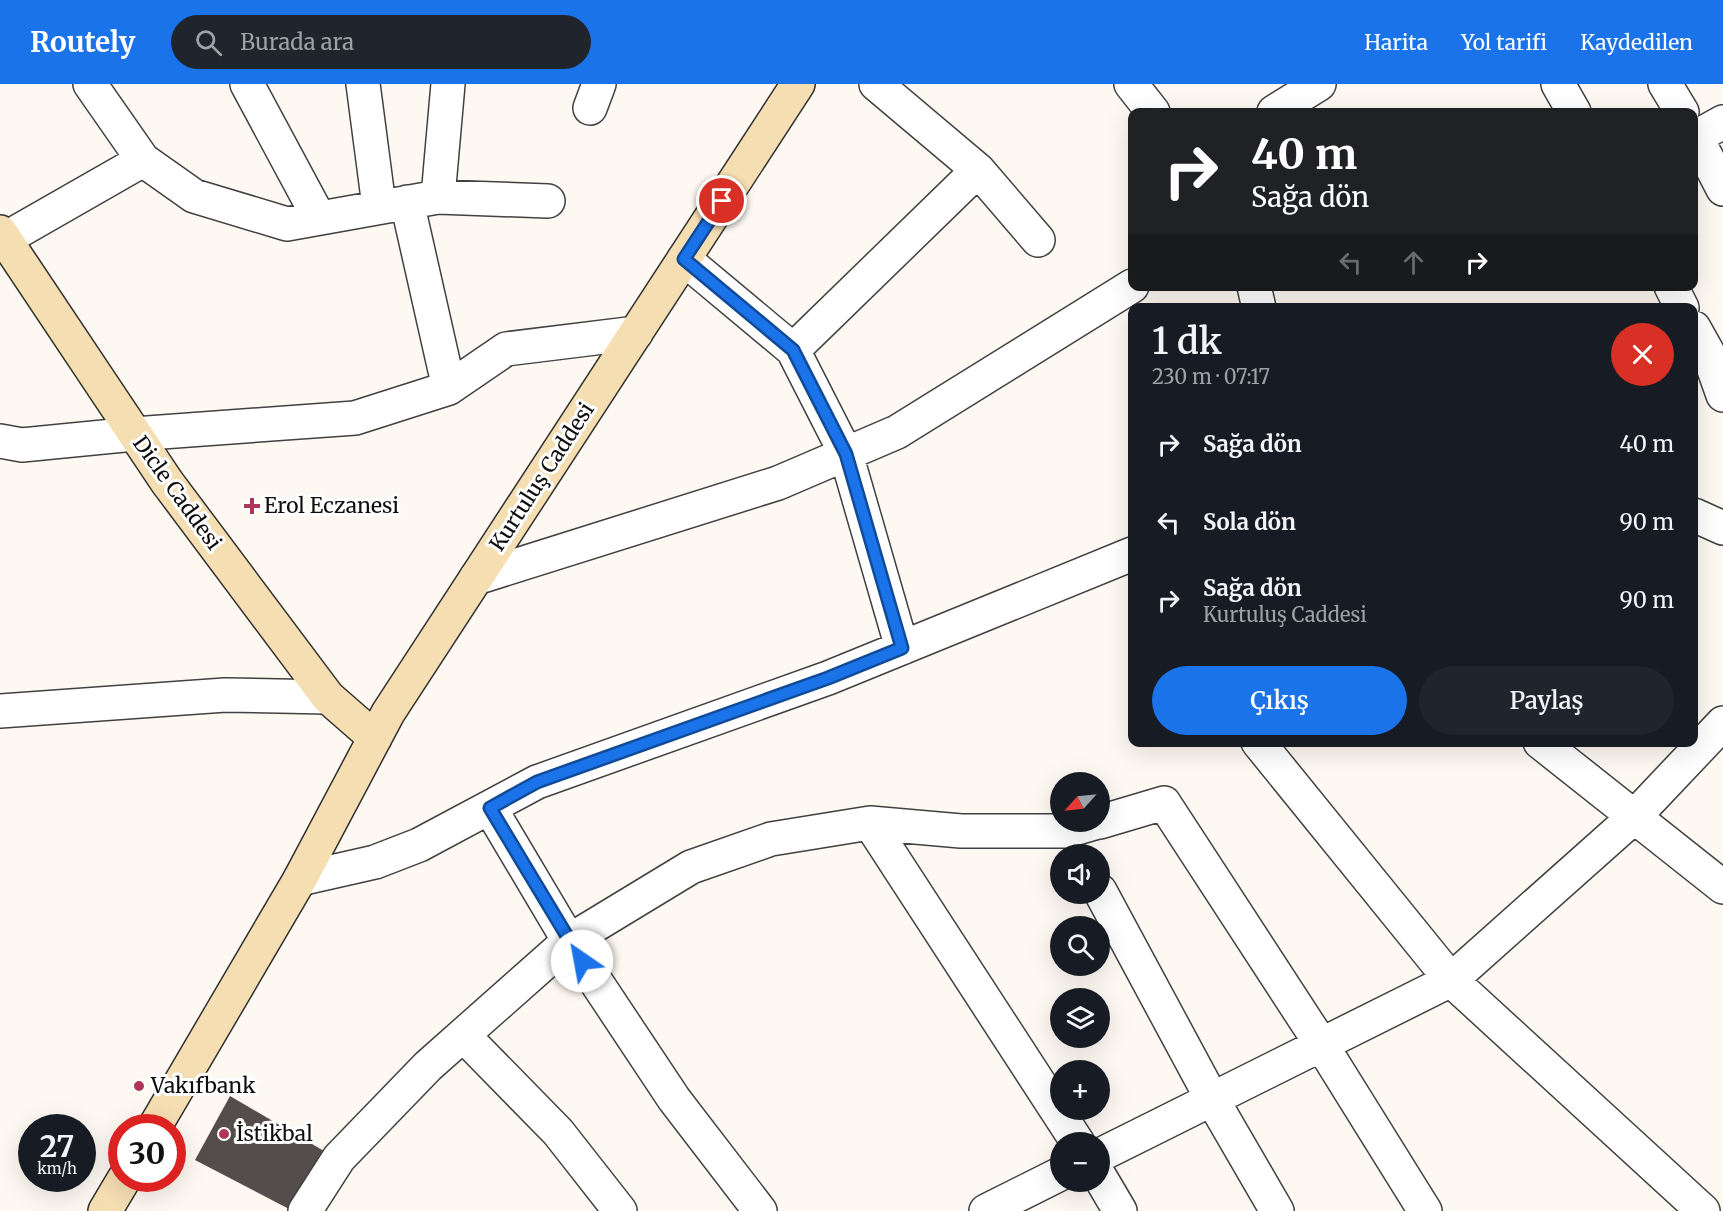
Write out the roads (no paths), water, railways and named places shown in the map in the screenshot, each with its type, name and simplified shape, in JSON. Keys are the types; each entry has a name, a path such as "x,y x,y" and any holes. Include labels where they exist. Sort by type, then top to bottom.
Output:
{"main road":[{"name":"Kurtuluş Caddesi","path":"162,1114 300,879 388,713 798,84"},
{"name":"Dicle Caddesi","path":"3,236 167,482 328,697 375,738"},
{"path":"105,1211 116,1192"}],"street":[{"path":"90,84 142,160 194,196 287,224 408,202 548,201"},
{"path":"248,84 319,218"},
{"path":"363,84 408,202 449,388"},
{"path":"408,202 448,84"},
{"path":"876,84 978,170 1038,240"},
{"path":"1131,84 1150,108"},
{"path":"1280,108 1319,84"},
{"path":"1558,84 1572,108"},
{"path":"1665,84 1684,108"},
{"path":"1699,126 1723,189"},
{"path":"3,236 142,160"},
{"path":"793,350 978,170"},
{"path":"684,259 793,350 846,454 902,648"},
{"path":"476,578 778,483 897,432 1128,288"},
{"path":"0,441 22,445 134,434 356,418 449,388 506,350 636,333"},
{"path":"1704,346 1723,395"},
{"path":"1698,517 1723,528"},
{"path":"300,879 386,858 419,845 537,782 828,678 1128,556"},
{"path":"0,711 225,695 328,697"},
{"path":"1110,1150 1451,980 1634,817 1723,723"},
{"path":"1262,747 1451,980 1703,1211"},
{"path":"1546,747 1723,887"},
{"path":"1110,819 1164,803 1321,1044 1425,1211"},
{"path":"490,808 569,941 674,1100 759,1211"},
{"path":"870,823 1071,1132"},
{"path":"305,1211 339,1158 428,1066 569,941 691,867 771,839 870,823 1073,843 1087,832"},
{"path":"1107,904 1212,1098 1277,1211"},
{"path":"463,1035 558,1132 620,1211"},
{"path":"986,1211 1050,1179"},
{"path":"1109,1192 1120,1211"}],"place":[{"name":"Erol Eczanesi","path":"252,506"},
{"name":"Vakıfbank","path":"139,1086"},
{"name":"İstikbal","path":"224,1134"}]}
